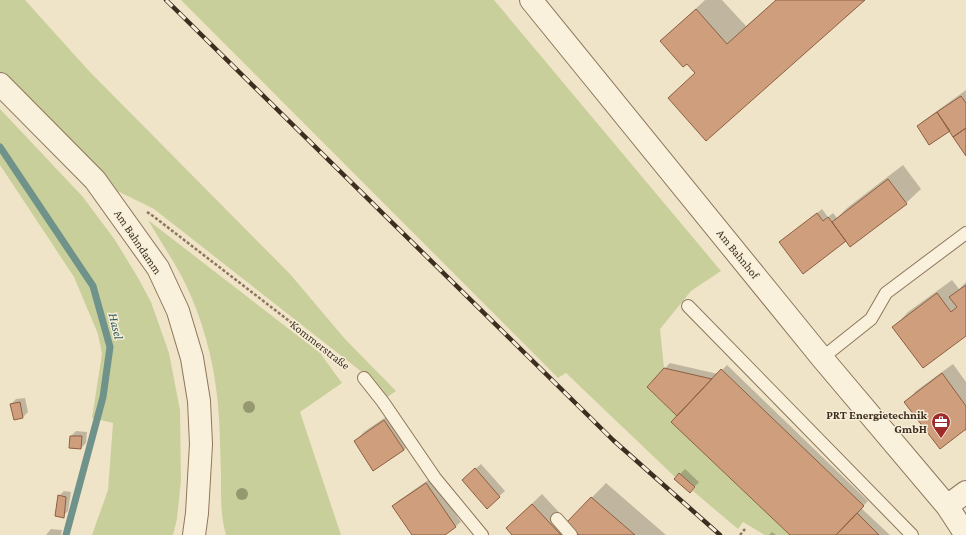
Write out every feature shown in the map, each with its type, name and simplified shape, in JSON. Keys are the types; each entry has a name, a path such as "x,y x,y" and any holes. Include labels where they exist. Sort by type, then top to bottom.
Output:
{"street":[{"name":"Am Bahnhof","path":"531,0 822,358 947,506 959,533"},
{"name":"Am Bahndamm","path":"0,84 95,180 158,268 178,311 192,358 199,401 201,444 197,512 194,535"},
{"path":"947,506 966,492"}],"lane":[{"path":"822,358 871,319 886,293 966,233"},
{"path":"688,306 912,535"},
{"path":"364,378 383,402 435,478 482,535"},
{"path":"557,519 571,535"}],"path":[{"name":"Kommerstraße","path":"116,210 135,205 153,216 364,378"},
{"path":"740,535 745,529"}],"green space":[{"path":"0,0 25,0 89,71 290,274 345,339 396,391 386,398 367,376 154,209 95,180 0,84"},
{"path":"181,0 494,0 721,271 691,291 660,329 664,368 647,387 677,416 672,422 790,535 765,535 743,522 738,529 693,491 696,487 679,473 675,477 566,373 558,378"},
{"path":"0,109 83,197 115,240 151,302 169,353 180,410 181,480 177,519 173,535 92,535 108,490 113,423 92,418 102,354 98,334 74,277 0,165"},
{"path":"148,220 320,353 342,383 300,412 341,535 226,535 221,504 218,405 210,353 197,310 185,283"}],"building":[{"path":"776,0 865,0 706,141 668,98 695,73 687,64 683,67 660,41 696,9 727,44"},
{"path":"961,96 966,103 966,128 953,137 937,112"},
{"path":"937,112 950,131 929,145 917,126"},
{"path":"966,128 966,156 953,137"},
{"path":"888,179 907,204 850,247 832,222"},
{"path":"817,213 823,221 828,217 846,241 803,274 779,242"},
{"path":"966,285 966,336 923,368 892,327 937,293 951,312 957,307 949,297"},
{"path":"664,368 712,379 677,416 647,387"},
{"path":"721,369 864,506 836,535 790,535 671,422"},
{"path":"942,373 966,406 966,429 940,449 904,402"},
{"path":"20,402 23,418 14,420 10,404"},
{"path":"384,420 404,450 373,471 354,441"},
{"path":"70,436 82,436 81,449 69,448"},
{"path":"475,468 500,497 487,509 462,480"},
{"path":"679,473 695,487 690,493 674,479"},
{"path":"426,483 456,527 445,535 412,535 392,506"},
{"path":"58,495 66,497 64,518 55,516"},
{"path":"591,497 635,535 579,535 566,523"},
{"path":"532,504 561,535 512,535 506,528"},
{"path":"857,513 879,535 836,535"}],"waterway":[{"name":"Hasel","path":"0,147 93,286 110,347 103,397 66,535"}],"railway":[{"path":"166,0 613,440 720,535"}],"place":[{"name":"PRT Energietechnik GmbH","path":"941,439"}]}
